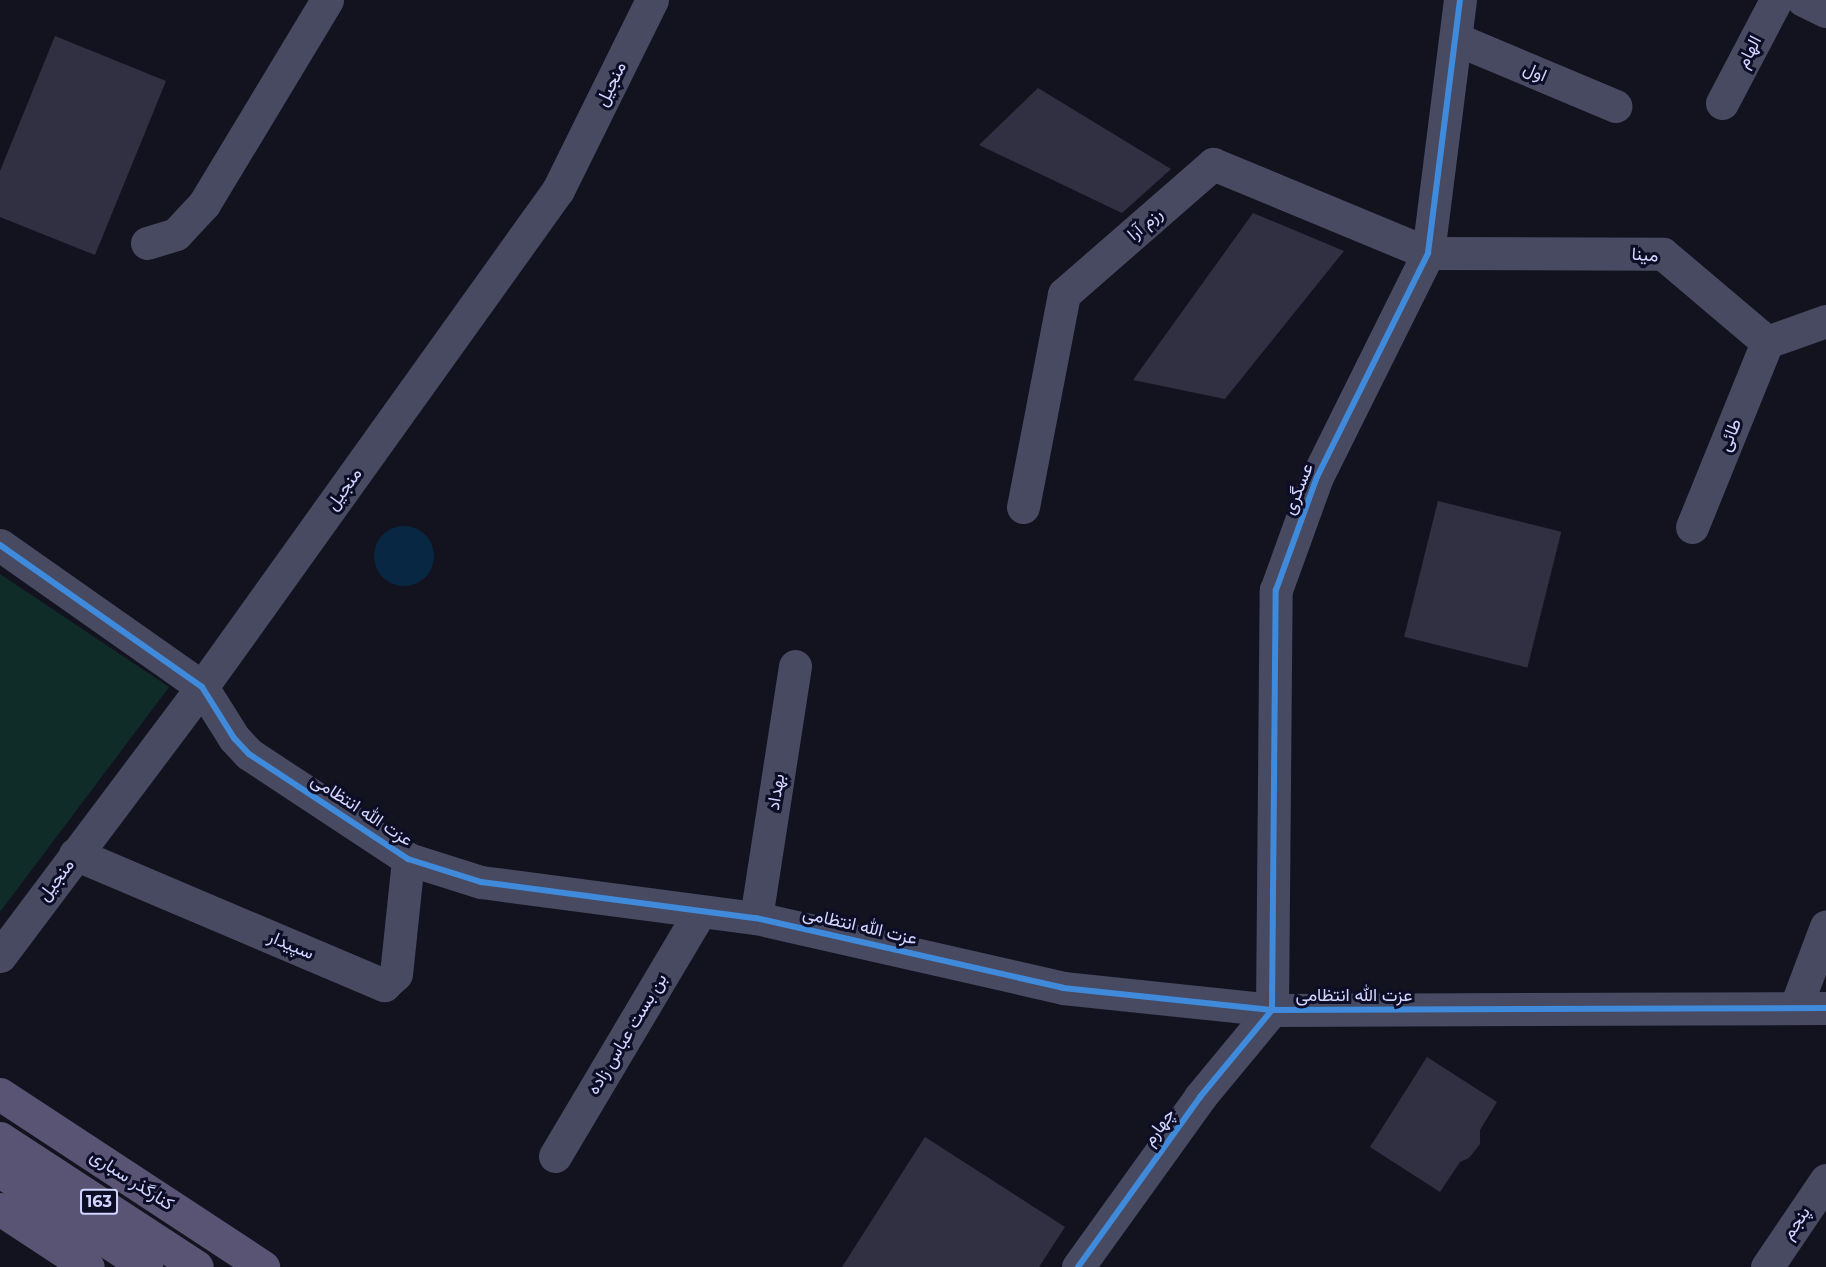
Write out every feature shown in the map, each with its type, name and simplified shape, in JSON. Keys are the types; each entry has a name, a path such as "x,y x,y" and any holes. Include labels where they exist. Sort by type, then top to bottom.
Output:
{"main road":[{"name":"کنارگذر سباری","path":"0,1094 263,1267"},
{"name":"163","path":"0,1138 197,1267"},
{"name":"163","path":"0,1171 146,1267"},
{"path":"0,1209 88,1267"}],"street":[{"path":"147,243 176,234 204,204 327,0"},
{"name":"منجیل","path":"0,956 202,687 558,190 652,0"},
{"name":"عسگری","path":"1272,1010 1276,590 1317,477 1428,253 1461,0"},
{"name":"الهام","path":"1722,103 1776,0"},
{"path":"1803,0 1826,11"},
{"name":"اول","path":"1456,39 1615,106"},
{"name":"رزم آرا","path":"1023,507 1064,294 1213,164 1428,253"},
{"name":"مینا","path":"1428,253 1664,254 1767,342"},
{"path":"1767,342 1826,321"},
{"name":"طائی","path":"1692,527 1767,342"},
{"name":"عزت الله انتظامی","path":"0,545 202,687 234,738 249,754 408,858 481,882 699,913 756,918 1063,988 1272,1010 1811,1007"},
{"name":"بهداد","path":"756,918 795,666"},
{"name":"سپیدار","path":"75,854 384,985 396,974 408,858"},
{"name":"بن بست عباس زاده","path":"555,1156 699,913"},
{"path":"1811,1007 1826,926"},
{"name":"چهارم","path":"1078,1267 1200,1096 1272,1010"},
{"name":"پنجم","path":"1767,1267 1826,1180"}],"green space":[{"path":"0,574 169,687 0,912"}],"water":[{"path":"404,526 421,531 429,539 434,556 429,573 421,581 404,586 387,581 379,573 374,556 379,539 387,531"}],"building":[{"path":"55,36 166,81 95,255 0,217 0,171"},
{"path":"1038,88 1171,169 1122,213 979,145"},
{"path":"1253,213 1344,251 1225,399 1133,380"},
{"path":"1438,501 1561,532 1527,668 1404,637"},
{"path":"1427,1057 1497,1102 1480,1130 1480,1144 1469,1158 1460,1162 1440,1192 1370,1147"},
{"path":"925,1137 1065,1227 1039,1267 842,1267"}],"cycle path":[{"path":"1078,1267 1200,1097 1272,1010 1276,590 1317,477 1428,253 1460,0"},
{"path":"0,545 202,687 234,738 249,754 408,859 481,882 756,918 1063,988 1272,1010 1826,1008"}]}
